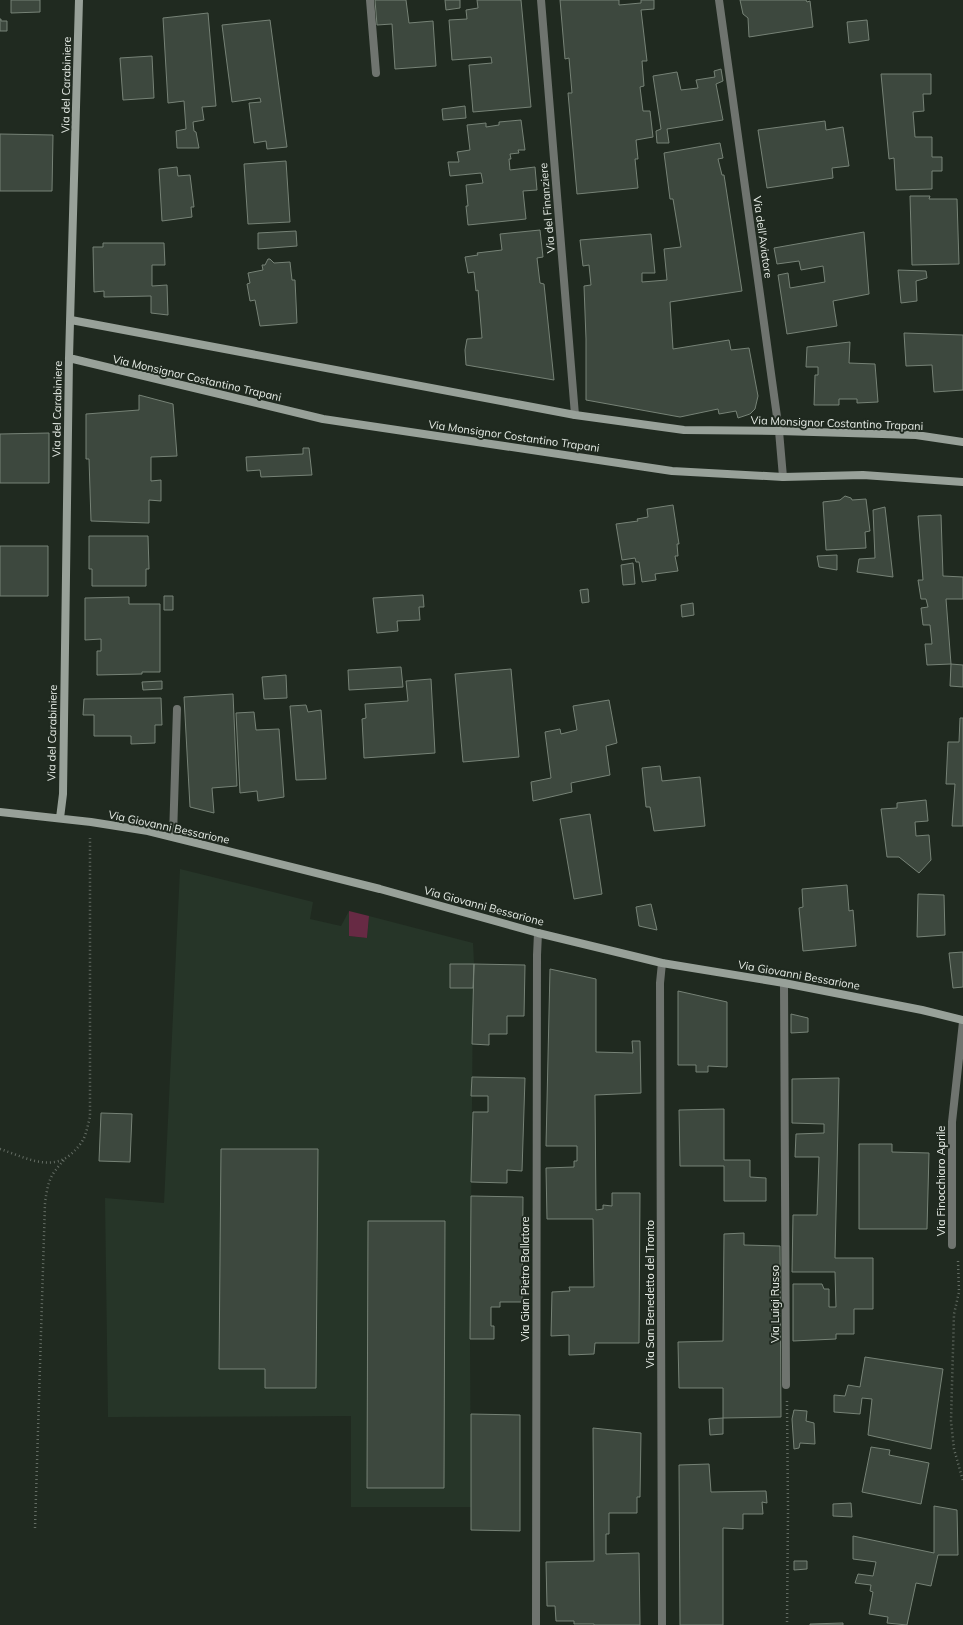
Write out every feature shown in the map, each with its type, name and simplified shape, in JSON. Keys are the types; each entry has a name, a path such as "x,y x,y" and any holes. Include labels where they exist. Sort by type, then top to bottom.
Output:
{"street":[{"name":"Via del Carabiniere","path":"60,818 63,786 69,358 79,0"},
{"path":"370,0 376,73"},
{"name":"Via del Finanziere","path":"541,0 575,415"},
{"name":"Via dell'Aviatore","path":"719,0 779,431 783,477"},
{"name":"Via Monsignor Costantino Trapani","path":"71,320 575,415 684,430 916,435 963,442"},
{"name":"Via Monsignor Costantino Trapani","path":"69,358 323,419 672,471 783,477 862,475 963,482"},
{"path":"173,837 177,709"},
{"name":"Via Giovanni Bessarione","path":"0,812 60,818 148,831 380,889 538,933 662,963 784,983 915,1008 963,1021"},
{"name":"Via Gian Pietro Ballatore","path":"536,1625 538,933"},
{"name":"Via San Benedetto del Tronto","path":"662,963 660,1014 662,1625"},
{"name":"Via Luigi Russo","path":"784,983 786,1385"},
{"name":"Via Finocchiaro Aprile","path":"952,1245 952,1122 963,1021"}],"path":[{"path":"35,1528 45,1203 48,1185 53,1172 76,1150 84,1139 90,1117 91,822"},
{"path":"0,1148 32,1160 49,1163 65,1159"},
{"name":"Via Finocchiaro Aprile","path":"952,1245 958,1255 959,1292 954,1314 951,1421 954,1449 963,1481"},
{"path":"786,1385 788,1511 787,1625"}],"shaded area":[{"path":"180,869 313,902 310,919 341,926 349,911 349,936 367,938 369,916 473,943 474,964 450,965 450,988 473,988 470,1339 471,1507 351,1507 351,1416 108,1417 105,1198 164,1203"},
{"path":"349,911 369,916 367,938 349,936"}],"building":[{"path":"11,0 40,0 40,12 11,13"},
{"path":"375,0 406,0 409,23 433,21 436,66 395,69 392,24 377,25"},
{"path":"445,0 460,0 460,8 446,10"},
{"path":"477,0 521,0 531,107 473,112 469,65 492,63 491,57 452,60 449,20 467,19 466,10 478,8"},
{"path":"560,0 619,0 619,5 641,3 641,0 654,0 654,9 641,10 647,61 642,61 644,86 640,87 643,111 650,111 653,137 636,140 638,159 635,159 638,188 577,194 568,93 572,93 569,58 565,59"},
{"path":"740,0 810,1 813,27 749,37 748,18 743,14"},
{"path":"208,13 216,106 202,107 204,120 193,122 199,148 177,148 176,131 186,129 184,101 168,103 163,18"},
{"path":"0,19 1,21 7,21 7,31 0,31"},
{"path":"270,20 287,147 267,149 266,141 254,143 249,103 261,102 260,98 232,102 222,25"},
{"path":"867,20 869,40 849,43 847,22"},
{"path":"152,56 154,98 123,100 120,58"},
{"path":"721,69 723,81 716,84 723,120 667,129 669,143 657,143 656,131 661,129 653,76 677,72 681,90 698,88 696,80 715,77 714,71"},
{"path":"881,74 931,74 931,94 923,94 924,111 913,112 915,137 932,137 932,157 942,157 942,171 932,171 932,189 896,190 894,158 889,159"},
{"path":"465,106 466,118 443,120 442,109"},
{"path":"521,120 525,150 518,150 519,153 510,154 511,159 509,159 510,170 535,167 537,190 523,191 526,219 468,225 466,185 483,183 481,173 450,176 448,162 459,162 457,152 470,150 467,125 486,123 486,127 499,125 499,122"},
{"path":"825,121 826,130 843,127 849,166 832,168 833,178 767,188 758,130"},
{"path":"0,134 53,135 52,191 0,191"},
{"path":"720,143 723,158 718,159 722,175 724,175 742,291 670,302 673,349 729,340 731,350 749,348 758,396 755,409 750,414 738,418 736,411 719,414 718,409 680,417 586,400 584,286 591,285 589,265 583,266 580,240 651,234 655,273 642,273 642,282 667,280 664,249 681,247 673,199 670,199 664,153"},
{"path":"286,161 290,222 248,224 244,164"},
{"path":"177,167 178,176 190,175 194,207 191,207 192,217 162,221 159,169"},
{"path":"910,196 930,196 929,199 957,199 959,264 912,265"},
{"path":"540,230 543,257 537,258 540,283 544,284 554,380 466,365 465,350 467,339 482,338 478,290 476,291 474,272 468,273 465,257 478,255 477,253 502,250 500,234"},
{"path":"296,231 297,246 258,249 258,233"},
{"path":"864,232 869,294 833,301 837,326 787,334 778,275 788,273 790,288 825,282 823,266 801,270 799,261 777,264 774,248"},
{"path":"103,243 164,243 165,265 152,265 152,286 167,285 168,315 151,313 151,296 104,297 104,291 94,292 93,247 103,247"},
{"path":"268,259 274,263 290,262 292,280 295,280 297,323 260,326 255,300 250,301 247,284 250,283 248,273 263,270 262,265 265,265"},
{"path":"898,270 926,271 927,278 916,281 917,301 901,303"},
{"path":"904,333 963,335 963,390 934,392 932,365 906,366"},
{"path":"850,342 849,363 875,364 878,402 857,403 857,399 839,399 839,405 814,405 815,375 818,375 818,367 806,367 807,347"},
{"path":"139,395 173,404 177,456 151,457 151,481 161,480 161,501 149,500 149,523 91,521 89,459 86,459 86,414 139,410"},
{"path":"49,433 49,483 0,483 0,434"},
{"path":"303,448 309,448 312,475 261,477 260,470 247,471 246,457 303,454"},
{"path":"845,496 851,498 852,500 866,499 870,531 865,532 866,548 826,550 823,502 840,500"},
{"path":"673,505 679,544 677,544 678,556 675,556 678,571 655,574 656,580 642,582 639,562 636,562 635,558 622,560 616,524 638,521 637,519 648,517 647,509"},
{"path":"885,507 893,577 857,572 859,559 875,558 873,510"},
{"path":"941,515 943,576 963,577 963,599 946,599 951,664 927,665 925,644 932,644 930,625 923,625 921,608 928,607 926,599 921,599 918,580 923,580 918,516"},
{"path":"89,536 148,536 149,569 146,569 146,586 92,586 92,569 89,569"},
{"path":"0,546 48,546 48,596 0,596"},
{"path":"837,555 837,570 819,567 817,556"},
{"path":"633,563 635,584 623,585 621,565"},
{"path":"588,589 589,602 582,603 580,590"},
{"path":"423,595 424,607 419,607 420,620 397,621 398,631 377,633 373,598"},
{"path":"164,596 173,596 173,610 164,610"},
{"path":"129,597 129,604 160,604 160,672 97,675 97,651 101,651 101,639 85,640 85,598"},
{"path":"693,603 694,615 682,617 681,605"},
{"path":"951,664 963,665 963,687 950,686"},
{"path":"401,667 403,687 349,690 348,670"},
{"path":"511,669 519,757 463,762 455,674"},
{"path":"286,675 287,698 264,699 262,677"},
{"path":"431,679 435,753 364,758 362,719 366,718 365,704 408,701 406,681"},
{"path":"162,681 162,689 143,690 142,682"},
{"path":"233,694 237,786 212,788 214,813 190,807 184,697"},
{"path":"161,698 162,725 155,725 155,743 131,744 131,736 94,736 94,715 83,715 84,699"},
{"path":"609,700 617,743 606,746 610,775 571,783 572,792 533,801 531,782 551,778 545,732 560,729 561,734 577,730 573,706"},
{"path":"306,705 308,712 321,710 326,779 296,780 290,706"},
{"path":"254,712 256,730 279,729 284,797 258,801 257,791 240,793 236,713"},
{"path":"960,718 963,718 963,826 952,826 955,784 946,784 948,742 959,742"},
{"path":"660,766 662,781 700,777 705,826 654,831 650,807 646,807 642,768"},
{"path":"926,800 928,821 915,822 916,836 929,835 931,860 919,873 899,857 887,857 881,809 897,808 897,803"},
{"path":"590,814 602,894 574,899 560,819"},
{"path":"847,885 849,911 853,910 856,946 803,951 799,908 803,907 802,889"},
{"path":"918,894 944,895 945,935 917,937"},
{"path":"651,904 657,930 639,926 636,907"},
{"path":"963,952 963,987 953,988 949,953"},
{"path":"450,964 474,964 473,988 450,988"},
{"path":"474,964 525,965 524,1016 507,1016 507,1034 489,1034 489,1045 472,1044"},
{"path":"550,969 596,979 596,1052 633,1053 632,1041 640,1041 641,1093 595,1095 596,1210 603,1209 603,1205 612,1206 612,1193 640,1193 639,1343 595,1343 594,1354 569,1355 569,1335 551,1336 552,1292 570,1291 569,1287 594,1287 593,1219 547,1219 546,1168 574,1167 574,1161 577,1161 577,1146 546,1146"},
{"path":"678,991 727,1002 727,1067 708,1066 708,1072 696,1072 696,1065 678,1065"},
{"path":"791,1014 808,1018 808,1032 791,1033"},
{"path":"472,1077 525,1078 522,1171 507,1170 507,1183 471,1182 473,1112 488,1112 488,1096 471,1096"},
{"path":"839,1078 835,1258 873,1258 873,1309 854,1309 854,1334 836,1334 836,1339 793,1341 793,1284 822,1284 824,1289 829,1289 829,1307 836,1307 835,1272 792,1272 793,1215 817,1215 819,1157 795,1157 796,1134 824,1133 824,1124 792,1123 792,1079"},
{"path":"724,1109 724,1160 750,1160 750,1177 766,1178 766,1201 724,1201 724,1166 680,1166 679,1110"},
{"path":"101,1113 132,1114 130,1162 99,1161"},
{"path":"859,1144 892,1144 892,1152 929,1153 927,1229 859,1229"},
{"path":"221,1149 318,1149 316,1388 265,1388 265,1369 219,1369"},
{"path":"471,1196 523,1197 522,1302 500,1302 500,1307 491,1307 491,1326 494,1326 494,1339 470,1339"},
{"path":"368,1221 445,1221 444,1488 367,1488"},
{"path":"744,1233 744,1245 780,1246 781,1417 723,1418 723,1388 679,1388 678,1342 723,1341 724,1234"},
{"path":"865,1357 943,1369 931,1449 868,1435 872,1399 862,1398 860,1414 834,1412 834,1395 845,1396 848,1385 860,1387"},
{"path":"794,1410 807,1411 806,1421 814,1423 815,1444 800,1443 799,1448 794,1449 792,1419"},
{"path":"471,1414 520,1415 520,1531 471,1530"},
{"path":"723,1418 723,1434 710,1435 709,1419"},
{"path":"593,1428 641,1433 640,1497 637,1497 637,1513 609,1513 609,1534 606,1534 606,1554 639,1553 640,1625 594,1625 574,1624 574,1621 556,1621 555,1606 547,1606 546,1562 594,1561"},
{"path":"871,1447 890,1450 889,1455 929,1463 921,1504 862,1492"},
{"path":"709,1464 711,1492 766,1491 767,1503 762,1502 763,1514 743,1514 743,1529 723,1528 723,1625 680,1625 679,1465"},
{"path":"851,1503 852,1517 833,1516 833,1504"},
{"path":"934,1506 957,1510 958,1555 938,1555 931,1586 916,1583 907,1625 887,1623 888,1617 869,1614 873,1592 870,1591 871,1585 855,1583 858,1574 873,1576 876,1562 853,1559 853,1536 934,1553"},
{"path":"794,1561 807,1561 807,1569 794,1570"},
{"path":"843,1623 843,1625 810,1625 810,1624"}]}
